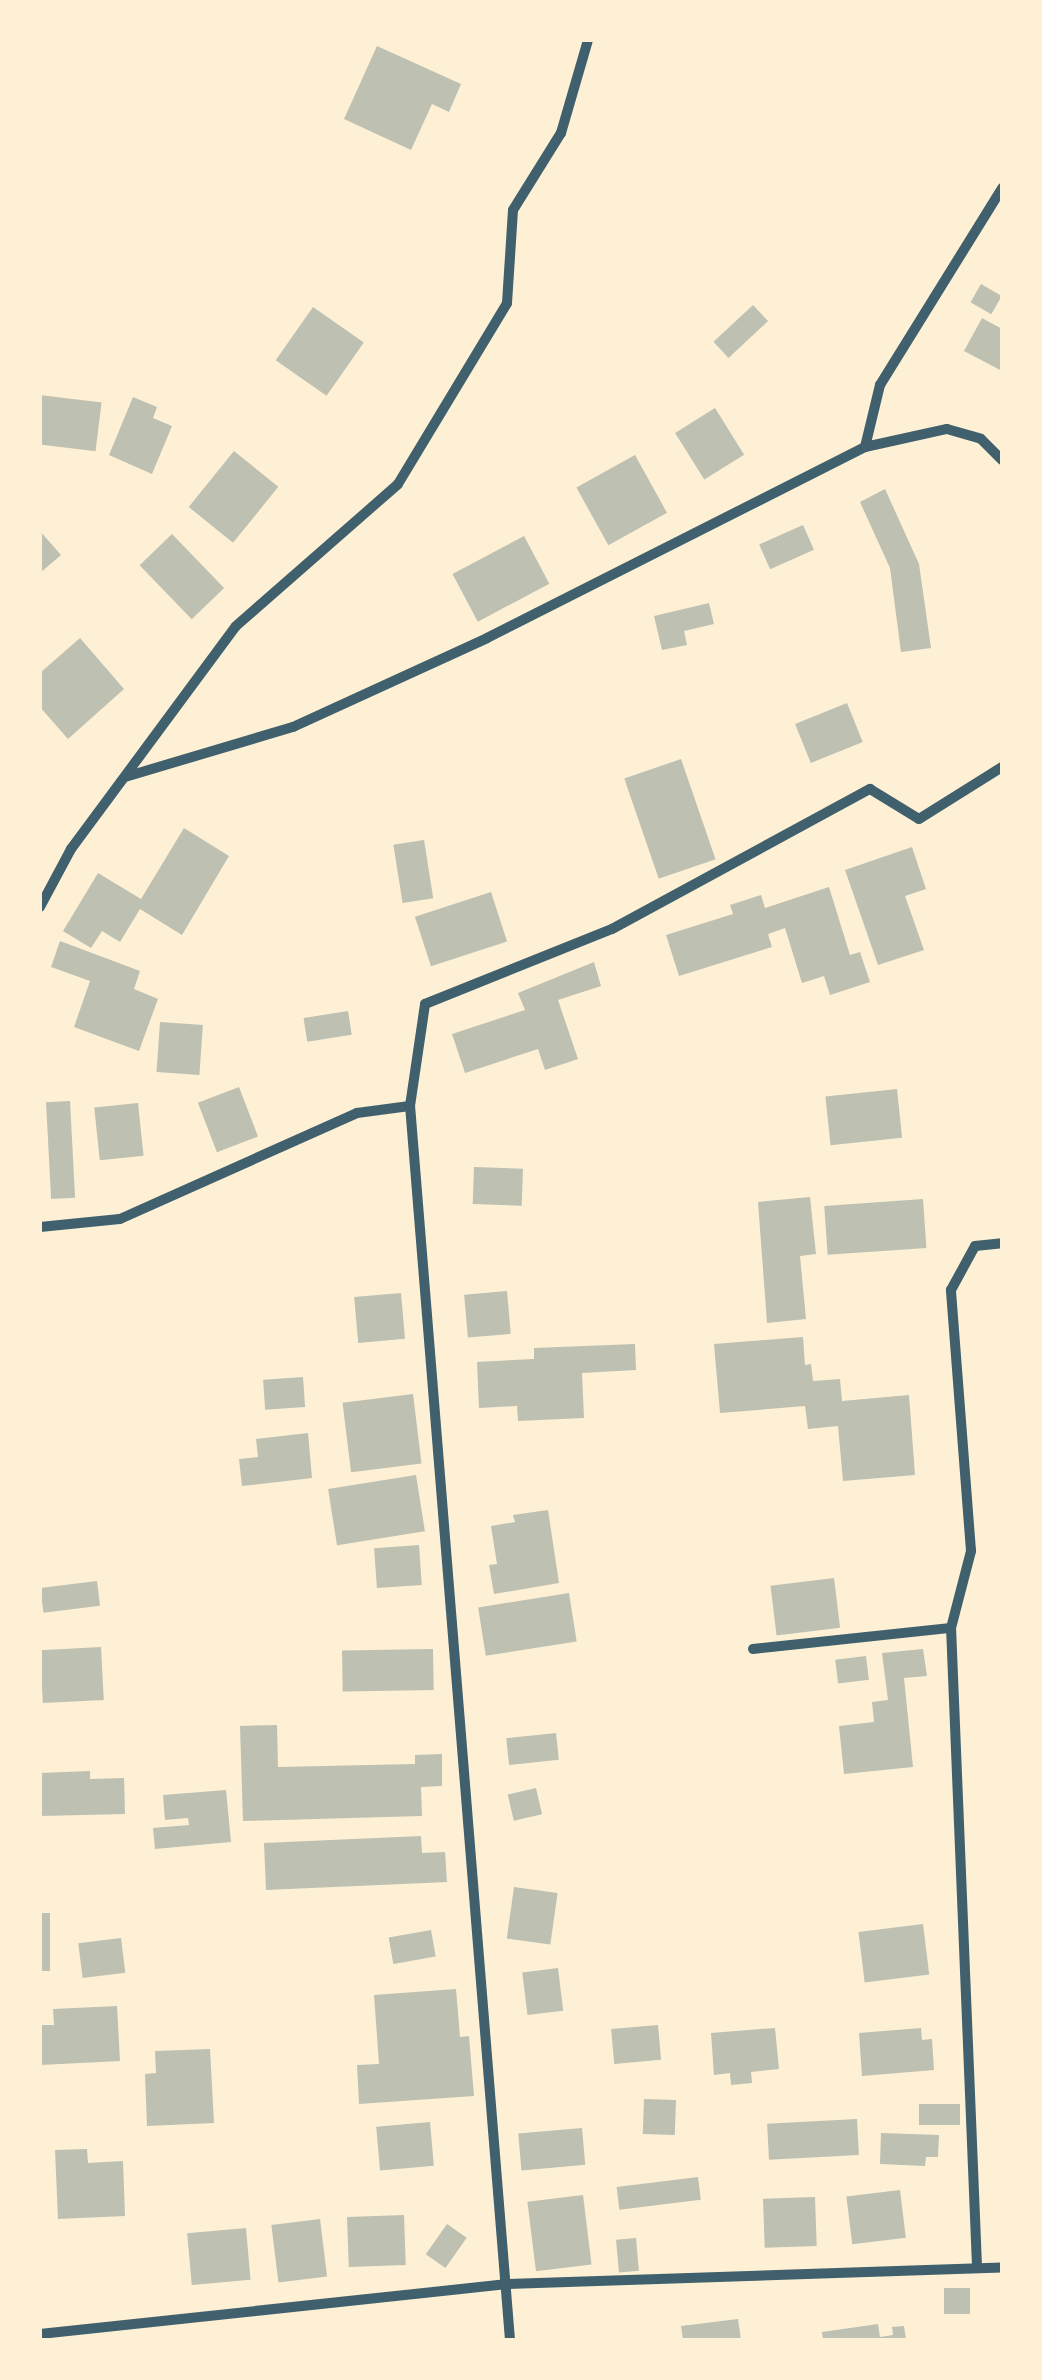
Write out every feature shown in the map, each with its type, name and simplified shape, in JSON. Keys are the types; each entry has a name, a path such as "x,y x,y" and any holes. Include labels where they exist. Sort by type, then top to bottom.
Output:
{"street":[{"path":"40,907 72,849 236,626 398,484 506,302 514,210 561,133 588,40"},
{"path":"865,448 880,385 1002,188"},
{"path":"124,777 293,727 487,638 865,448 947,429 980,439 1002,460"},
{"path":"510,2340 410,1106 424,1004 612,929 870,789 919,820 1002,767"},
{"path":"40,1227 120,1219 357,1113 410,1106"},
{"path":"977,2266 951,1628 970,1550 951,1290 975,1246 1002,1243"},
{"path":"753,1649 951,1628"},
{"path":"40,2334 507,2284 1002,2268"}],"building":[{"path":"377,46 461,84 449,112 432,104 411,150 344,119"},
{"path":"981,284 1002,296 991,314 970,302"},
{"path":"753,305 768,321 729,358 714,342"},
{"path":"313,307 364,343 327,396 276,360"},
{"path":"982,318 1002,329 1002,371 964,351"},
{"path":"40,395 102,403 96,451 40,444"},
{"path":"133,397 157,407 153,418 172,426 152,474 109,455"},
{"path":"715,408 744,455 704,480 675,433"},
{"path":"234,451 278,487 233,543 189,507"},
{"path":"635,455 667,513 608,545 576,487"},
{"path":"885,489 919,564 931,648 901,652 890,568 860,502"},
{"path":"803,525 814,550 770,569 759,545"},
{"path":"40,531 61,555 40,573"},
{"path":"172,534 224,588 192,619 140,565"},
{"path":"524,536 549,584 478,622 452,574"},
{"path":"709,603 714,624 684,631 687,645 662,650 654,616"},
{"path":"80,638 124,689 68,739 40,707 40,673"},
{"path":"847,703 863,742 811,763 795,724"},
{"path":"681,759 716,859 659,879 624,779"},
{"path":"184,828 229,856 182,935 140,909 120,942 102,931 91,948 63,931 98,873 141,899"},
{"path":"424,840 433,898 403,903 393,845"},
{"path":"912,847 926,889 905,896 924,950 878,965 845,870"},
{"path":"829,887 850,955 860,952 870,982 830,995 824,976 802,983 785,928 768,934 772,947 679,976 666,935 733,914 730,905 761,895 765,908"},
{"path":"491,892 507,941 431,966 415,917"},
{"path":"60,941 140,971 134,989 158,999 139,1051 74,1027 90,981 51,967"},
{"path":"594,962 601,986 558,1000 578,1059 545,1070 538,1049 465,1073 452,1034 525,1010 518,993"},
{"path":"348,1011 352,1035 307,1042 304,1018"},
{"path":"160,1022 203,1025 199,1075 157,1072"},
{"path":"239,1087 258,1136 217,1152 198,1103"},
{"path":"897,1089 902,1138 831,1145 825,1097"},
{"path":"70,1101 75,1198 51,1199 46,1102"},
{"path":"138,1103 144,1156 100,1160 94,1108"},
{"path":"474,1167 523,1169 522,1206 473,1204"},
{"path":"810,1197 816,1254 800,1256 806,1319 767,1323 758,1202"},
{"path":"923,1199 926,1248 828,1255 824,1206"},
{"path":"507,1291 511,1334 468,1338 464,1295"},
{"path":"401,1293 405,1339 358,1343 354,1297"},
{"path":"803,1337 805,1365 811,1364 813,1381 840,1379 842,1401 909,1395 915,1475 843,1481 838,1426 808,1429 805,1406 720,1413 714,1344"},
{"path":"635,1344 636,1370 582,1373 584,1418 518,1421 517,1406 479,1408 477,1362 534,1359 534,1348"},
{"path":"303,1377 305,1407 265,1410 263,1380"},
{"path":"413,1394 422,1463 351,1472 343,1403"},
{"path":"308,1433 312,1478 242,1486 239,1459 258,1457 256,1439"},
{"path":"416,1475 425,1531 337,1545 328,1489"},
{"path":"548,1510 559,1583 494,1594 489,1565 497,1564 491,1526 515,1522 513,1515"},
{"path":"419,1545 422,1585 377,1588 374,1548"},
{"path":"834,1578 840,1628 777,1635 770,1586"},
{"path":"97,1581 100,1606 43,1613 40,1588"},
{"path":"569,1593 577,1641 486,1656 478,1607"},
{"path":"101,1647 104,1700 43,1703 40,1650"},
{"path":"433,1649 434,1690 343,1692 342,1651"},
{"path":"923,1649 927,1676 904,1678 913,1767 844,1774 839,1726 874,1722 872,1702 888,1700 882,1653"},
{"path":"866,1656 869,1680 838,1684 835,1660"},
{"path":"277,1725 278,1767 415,1764 415,1755 442,1754 442,1786 421,1787 422,1816 243,1821 240,1726"},
{"path":"556,1733 559,1760 509,1765 506,1738"},
{"path":"90,1771 90,1779 124,1778 125,1814 40,1816 40,1773"},
{"path":"536,1788 542,1814 514,1821 508,1795"},
{"path":"226,1790 231,1842 155,1849 153,1828 189,1825 188,1818 165,1820 163,1795"},
{"path":"421,1836 422,1853 445,1852 447,1882 266,1890 264,1843"},
{"path":"514,1887 558,1893 550,1945 507,1938"},
{"path":"40,1913 50,1913 50,1971 40,1971"},
{"path":"923,1924 929,1975 865,1983 858,1932"},
{"path":"431,1930 436,1957 393,1964 389,1937"},
{"path":"121,1938 125,1973 83,1978 78,1943"},
{"path":"558,1968 563,2011 528,2015 522,1972"},
{"path":"456,1989 460,2037 469,2036 474,2096 359,2104 357,2065 379,2064 374,1995"},
{"path":"117,2006 120,2061 40,2065 40,2025 54,2025 53,2009"},
{"path":"658,2025 661,2060 614,2064 611,2029"},
{"path":"775,2028 779,2069 751,2072 752,2083 731,2085 730,2073 714,2075 711,2033"},
{"path":"921,2028 922,2040 932,2039 934,2070 862,2076 859,2033"},
{"path":"210,2049 214,2123 147,2126 145,2074 156,2073 155,2051"},
{"path":"644,2099 676,2100 675,2135 643,2134"},
{"path":"919,2104 960,2104 960,2125 919,2125"},
{"path":"857,2119 859,2155 769,2160 767,2124"},
{"path":"430,2122 434,2166 380,2171 376,2127"},
{"path":"582,2128 585,2165 521,2170 518,2134"},
{"path":"881,2133 939,2135 938,2157 926,2157 925,2166 880,2164"},
{"path":"87,2149 88,2163 123,2161 125,2216 58,2219 55,2150"},
{"path":"698,2177 701,2200 619,2210 617,2187"},
{"path":"900,2190 906,2238 852,2244 846,2197"},
{"path":"583,2195 592,2264 536,2271 527,2202"},
{"path":"815,2197 817,2246 765,2248 763,2199"},
{"path":"404,2215 406,2265 349,2267 347,2217"},
{"path":"320,2219 327,2277 278,2283 271,2225"},
{"path":"447,2224 467,2238 445,2268 426,2254"},
{"path":"246,2228 251,2280 192,2285 187,2233"},
{"path":"636,2238 639,2271 619,2273 616,2240"},
{"path":"944,2288 970,2288 970,2314 944,2314"},
{"path":"738,2319 741,2340 683,2340 681,2326"},
{"path":"878,2324 880,2337 893,2335 892,2327 904,2326 906,2340 823,2340 822,2332"}]}
